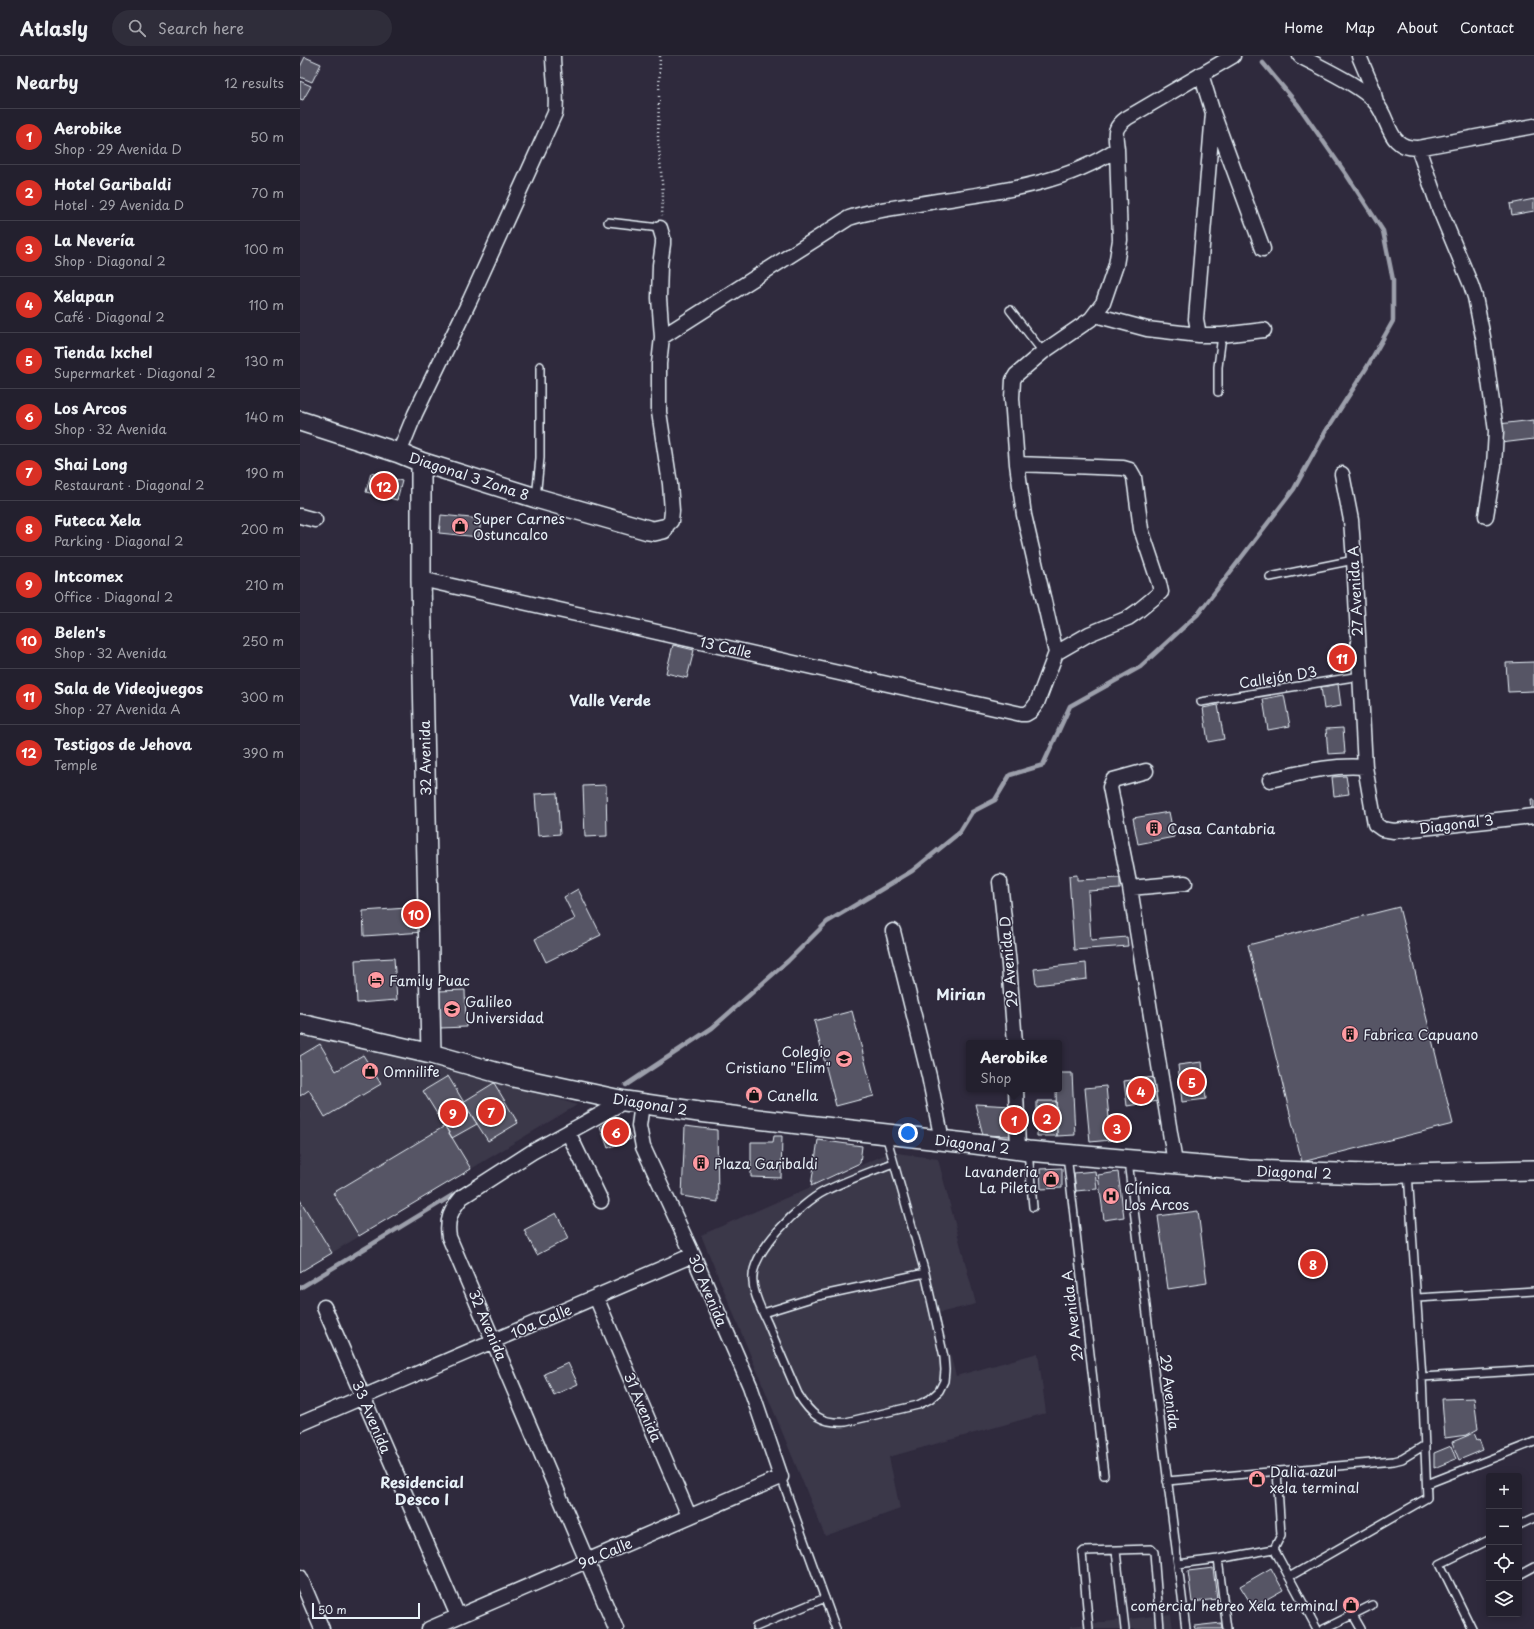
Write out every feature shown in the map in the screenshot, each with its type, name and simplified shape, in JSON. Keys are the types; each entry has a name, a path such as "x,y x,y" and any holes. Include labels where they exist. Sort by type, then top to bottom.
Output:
{"main road":[{"name":"Diagonal 3 Zona 8","path":"300,421 421,462 536,498 648,530 663,529"},
{"name":"32 Avenida","path":"421,462 421,579 431,1054"},
{"name":"Diagonal 2","path":"300,1024 431,1054 513,1077 633,1103 885,1134 1067,1155 1248,1170 1306,1173 1408,1173 1534,1170"}],"street":[{"path":"399,454 415,414 470,300 555,113 556,101 553,79 553,56"},
{"path":"1017,464 1123,468 1130,470 1134,477 1142,529 1161,592 1128,618 1088,634 1056,653 1024,515 1017,464 1012,398 1013,380 1016,375 1043,352 1095,315 1103,303 1113,276 1120,240 1117,149 1115,135 1117,127 1121,122 1234,56"},
{"path":"1300,56 1362,91 1376,103"},
{"path":"1360,56 1373,89 1376,103 1391,133 1399,144 1405,148 1418,148 1534,126"},
{"path":"1201,74 1213,113 1263,249"},
{"path":"1199,335 1196,319 1213,113"},
{"path":"1418,148 1442,215 1471,285 1483,337 1496,431 1494,466 1486,516"},
{"path":"662,337 849,218 876,211 1048,181 1100,161 1117,149"},
{"path":"660,228 663,244 658,298 662,337 659,364 659,412 672,507 671,521 663,529"},
{"path":"1095,315 1147,328 1199,335 1222,335 1264,330"},
{"name":"27 Avenida A","path":"1342,474 1350,520 1354,560 1365,767 1374,820 1379,826"},
{"path":"300,516 315,520"},
{"name":"13 Calle","path":"421,579 1021,714 1026,714 1031,711 1037,703 1056,653"},
{"path":"1270,780 1341,766 1365,767"},
{"path":"1146,771 1115,779 1110,787 1130,888 1175,1163"},
{"name":"Diagonal 3","path":"1379,826 1387,831 1394,831 1534,816"},
{"name":"29 Avenida D","path":"1000,882 1009,965 1015,1040"},
{"path":"1130,888 1185,883"},
{"path":"893,931 929,1076 942,1140"},
{"path":"1016,1092 1023,1150"},
{"name":"32 Avenida","path":"616,1629 588,1560 449,1237 447,1228 448,1218 462,1197 525,1156 568,1132 633,1103"},
{"name":"30 Avenida","path":"633,1103 643,1147 693,1255 750,1386 781,1477"},
{"path":"568,1132 601,1201"},
{"name":"10a Calle","path":"300,1424 693,1255"},
{"name":"31 Avenida","path":"596,1297 689,1516"},
{"name":"33 Avenida","path":"324,1307 458,1616"},
{"name":"9a Calle","path":"429,1629 781,1477"},
{"path":"300,1578 322,1629"}],"lane":[{"path":"608,222 660,228"},
{"path":"1010,310 1043,352"},
{"path":"1218,392 1218,367 1222,335"},
{"path":"536,498 540,458 540,366"},
{"path":"1270,577 1354,560"},
{"name":"Callejón D3","path":"1202,702 1360,676"},
{"path":"885,1134 924,1273 944,1357 944,1381 940,1391 930,1399 911,1406 846,1422 824,1420 814,1415 798,1394 763,1313 753,1283 752,1273 755,1262 762,1251 780,1228 796,1212 824,1191 893,1163"},
{"path":"1023,1150 1032,1207"},
{"name":"29 Avenida A","path":"1067,1155 1104,1475"},
{"name":"29 Avenida","path":"1127,1159 1186,1629"},
{"path":"1289,1576 1427,1498 1418,1298 1408,1173"},
{"path":"763,1313 818,1296 924,1273"},
{"path":"1418,1298 1534,1291"},
{"path":"1422,1377 1534,1370"},
{"path":"1427,1484 1534,1442"},
{"path":"1167,1481 1394,1461 1402,1459 1425,1445"},
{"path":"1274,1549 1281,1535 1277,1471"},
{"path":"781,1477 836,1629"},
{"path":"1522,1524 1534,1518"},
{"path":"1472,1629 1440,1564 1486,1541"},
{"path":"1178,1564 1218,1559 1274,1549"},
{"path":"1274,1549 1317,1629"},
{"path":"1089,1629 1082,1553 1084,1551 1151,1550 1154,1552 1160,1629"},
{"path":"1116,1551 1125,1629"},
{"path":"1218,1559 1227,1629"},
{"path":"1522,1573 1534,1567"},
{"path":"756,1627 825,1598"},
{"path":"1324,1629 1372,1605"},
{"path":"1353,1615 1361,1629"}],"path":[{"path":"660,56 658,137 663,194 660,228"}],"shaded area":[{"path":"300,1034 378,1047 498,1080 577,1105 300,1272"},
{"path":"891,1152 938,1159 976,1304 939,1313 956,1376 1038,1353 1046,1413 889,1457 900,1509 825,1536 701,1235"},
{"path":"1171,1614 1173,1629 1071,1629 1071,1626"}],"building":[{"path":"305,57 321,64 312,82 300,77 300,67"},
{"path":"300,81 311,86 303,100 300,99"},
{"path":"1534,199 1534,211 1512,215 1510,204"},
{"path":"1534,420 1534,439 1501,443 1499,424"},
{"path":"371,473 402,481 397,500 366,492"},
{"name":"Super Carnes Ostuncalco","path":"441,515 481,519 479,537 439,533"},
{"path":"673,645 694,650 687,678 666,673"},
{"path":"1349,645 1351,669 1334,671 1332,647"},
{"path":"1534,662 1534,691 1508,692 1506,663"},
{"path":"1338,684 1341,706 1324,709 1321,687"},
{"path":"1284,695 1290,726 1268,730 1263,699"},
{"path":"1218,705 1224,739 1208,742 1203,708"},
{"path":"1343,728 1345,753 1328,754 1326,729"},
{"path":"1346,776 1349,794 1334,796 1332,777"},
{"path":"606,785 607,836 585,837 583,786"},
{"path":"557,793 560,834 538,836 535,794"},
{"path":"1531,799 1534,799 1534,811 1532,811"},
{"name":"Casa Cantabria","path":"1169,812 1174,837 1138,844 1133,818"},
{"path":"1077,875 1077,880 1120,878 1120,889 1088,891 1091,940 1127,937 1128,946 1074,950 1069,876"},
{"path":"578,889 601,935 546,962 535,939 575,919 564,897"},
{"path":"422,907 424,932 364,936 363,911"},
{"name":"Fabrica Capuano","path":"1399,907 1453,1124 1302,1162 1248,945"},
{"name":"Family Puac","path":"394,958 397,1000 357,1003 355,960"},
{"path":"1086,963 1087,979 1036,985 1034,969"},
{"name":"Galileo Universidad","path":"465,990 466,1027 440,1028 438,991"},
{"name":"Colegio Cristiano \"Elim\"","path":"852,1011 874,1096 836,1106 814,1021"},
{"path":"320,1044 336,1071 363,1055 381,1084 325,1117 309,1090 300,1096 300,1056"},
{"path":"1202,1062 1206,1099 1182,1102 1178,1065"},
{"path":"1062,1073 1072,1073 1075,1135 1057,1136 1056,1092 1062,1092"},
{"path":"448,1076 477,1124 452,1138 423,1091"},
{"path":"1155,1077 1158,1101 1127,1106 1124,1081"},
{"path":"494,1083 518,1123 488,1141 463,1102"},
{"path":"1106,1086 1111,1140 1090,1142 1085,1088"},
{"path":"1037,1101 1056,1101 1057,1136 1037,1136"},
{"path":"975,1104 1012,1106 1010,1136 983,1135"},
{"path":"1124,1115 1126,1139 1111,1140 1109,1117"},
{"path":"617,1119 626,1124 631,1139 608,1148 600,1126"},
{"path":"445,1126 471,1169 359,1236 333,1193"},
{"name":"Plaza Garibaldi","path":"685,1126 717,1130 718,1202 682,1196"},
{"path":"774,1136 782,1136 781,1178 751,1177 751,1142 773,1142"},
{"path":"818,1140 862,1146 860,1163 811,1186"},
{"name":"Lavanderia La Pileta","path":"1062,1168 1062,1188 1041,1189 1040,1169"},
{"path":"1095,1171 1097,1189 1076,1191 1074,1173"},
{"name":"Clínica Los Arcos","path":"1118,1172 1124,1217 1104,1220 1098,1175"},
{"path":"300,1200 332,1253 300,1272"},
{"path":"1198,1211 1207,1283 1168,1289 1158,1216"},
{"path":"556,1213 569,1238 537,1255 524,1230"},
{"path":"568,1363 578,1384 554,1395 544,1374"},
{"path":"1474,1398 1478,1429 1467,1435 1445,1438 1442,1399"},
{"path":"1474,1433 1477,1440 1479,1439 1483,1450 1459,1460 1452,1442"},
{"path":"1451,1446 1456,1459 1434,1468 1434,1453"},
{"path":"1213,1568 1217,1599 1192,1602 1188,1571"},
{"path":"1271,1568 1283,1590 1253,1607 1240,1586"},
{"path":"1221,1623 1222,1629 1195,1629 1194,1626"}],"waterway":[{"path":"626,1085 712,1028 788,961 827,922 912,871 959,833 972,812 995,800 1010,775 1043,765 1070,706 1140,667 1198,614 1294,489 1326,431 1367,367 1393,321 1393,280 1383,231 1346,174 1298,105 1263,63"},
{"path":"582,1117 591,1111"},
{"path":"300,1288 461,1190"}],"place":[{"name":"Testigos de Jehova","path":"384,486"},
{"name":"Super Carnes Ostuncalco","path":"460,526"},
{"name":"Sala de Videojuegos","path":"1342,658"},
{"name":"Casa Cantabria","path":"1154,828"},
{"name":"Belen's","path":"416,914"},
{"name":"Family Puac","path":"376,980"},
{"name":"Galileo Universidad","path":"452,1009"},
{"name":"Fabrica Capuano","path":"1350,1034"},
{"name":"Colegio Cristiano \"Elim\"","path":"844,1059"},
{"name":"Omnilife","path":"370,1071"},
{"name":"Tienda Ixchel","path":"1192,1082"},
{"name":"Xelapan","path":"1141,1091"},
{"name":"Canella","path":"754,1095"},
{"name":"Shai Long","path":"491,1112"},
{"name":"Intcomex","path":"453,1113"},
{"name":"Hotel Garibaldi","path":"1047,1118"},
{"name":"Aerobike","path":"1014,1120"},
{"name":"La Nevería","path":"1117,1128"},
{"name":"Los Arcos","path":"616,1132"},
{"name":"Plaza Garibaldi","path":"701,1163"},
{"name":"Lavanderia La Pileta","path":"1051,1179"},
{"name":"Clínica Los Arcos","path":"1111,1196"},
{"name":"Futeca Xela","path":"1313,1264"},
{"name":"Dalia azul xela terminal","path":"1257,1479"},
{"name":"comercial hebreo Xela terminal","path":"1351,1605"}],"district":[{"name":"Valle Verde","path":"610,699"},
{"name":"Mirian","path":"961,993"},
{"name":"Residencial Desco I","path":"422,1490"}]}
